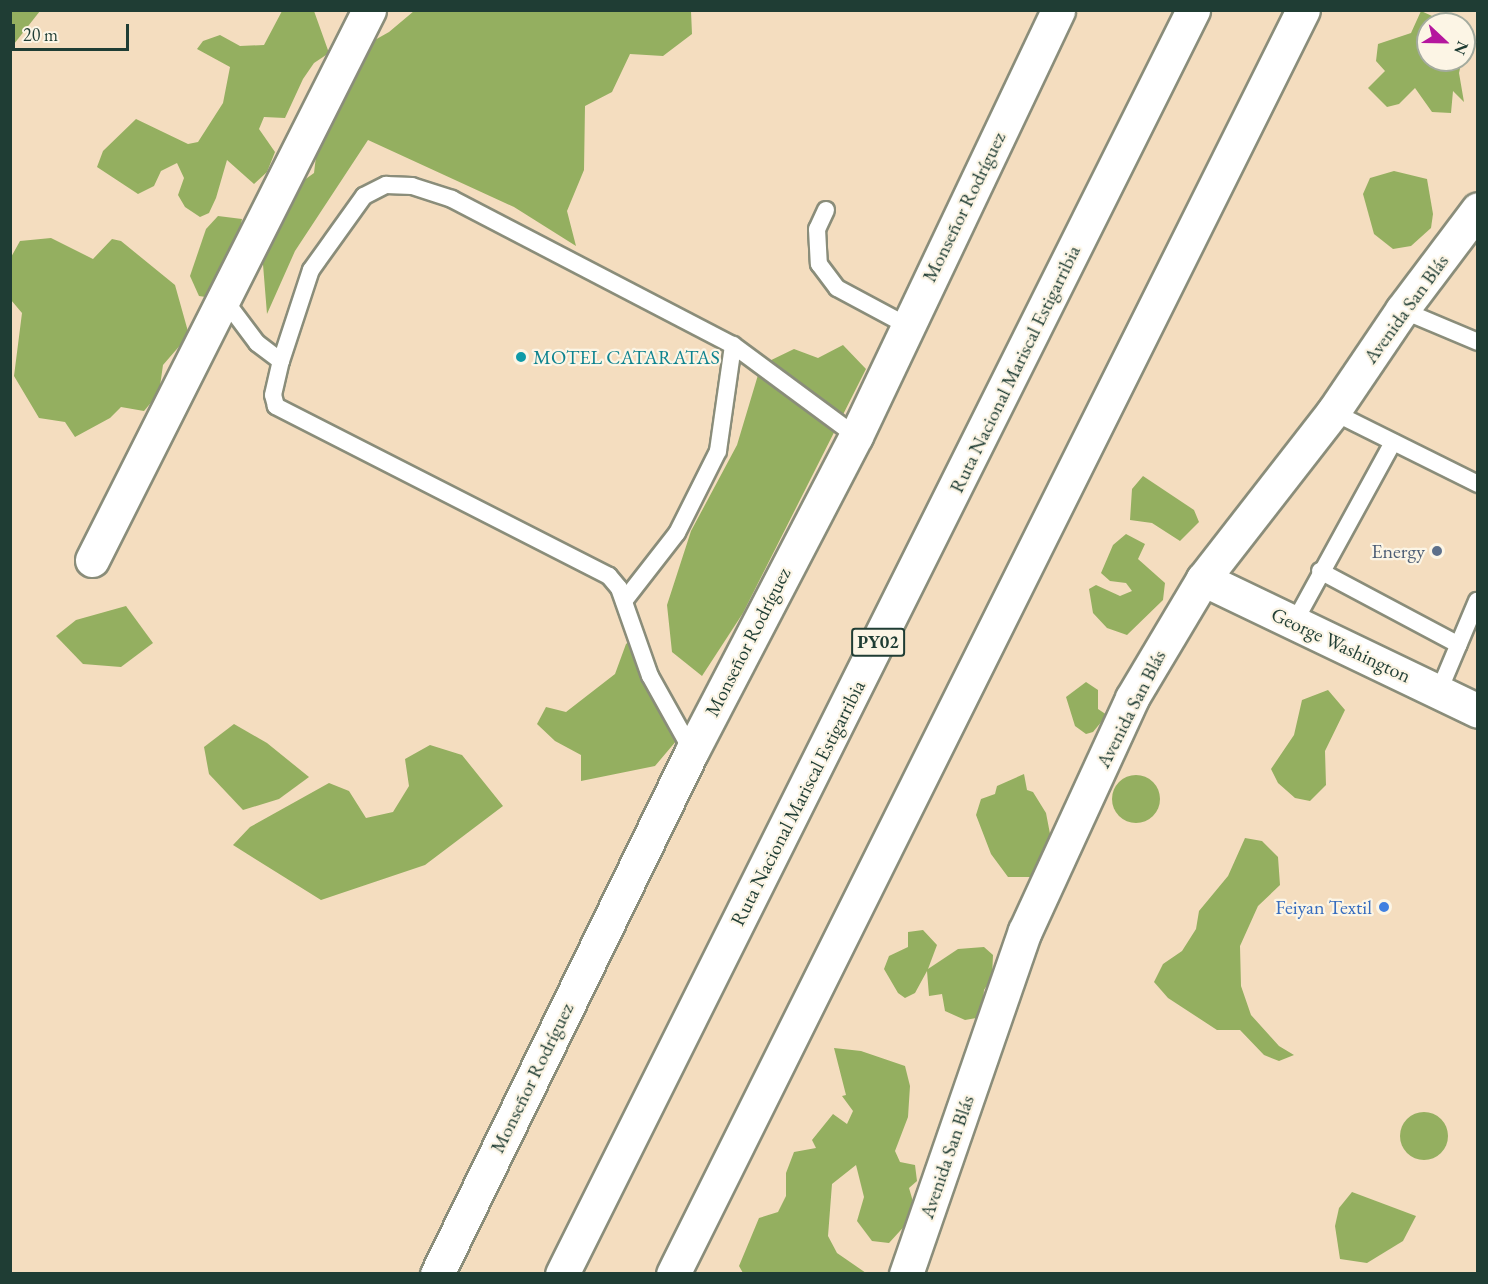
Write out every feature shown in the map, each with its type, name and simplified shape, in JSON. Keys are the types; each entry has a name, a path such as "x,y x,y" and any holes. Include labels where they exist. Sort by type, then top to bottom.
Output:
{"main road":[{"path":"92,560 369,10"},
{"name":"Monseñor Rodríguez","path":"437,1274 692,751 855,436 1058,10"},
{"name":"Ruta Nacional Mariscal Estigarribia","path":"562,1274 1193,10"},
{"path":"673,1274 1303,10"},
{"name":"Avenida San Blás","path":"906,1274 1025,931 1132,698 1203,579 1333,412 1402,310 1473,226"},
{"name":"George Washington","path":"1203,579 1478,711"}],"lane":[{"path":"692,751 650,676 624,601 609,576 287,414 276,406 273,395 281,361 311,270 364,196 386,185 412,186 452,199 733,345 855,436"},
{"path":"826,210 817,229 819,264 837,288 908,326"},
{"path":"224,299 257,343 281,361"},
{"path":"1402,310 1478,342"},
{"path":"624,601 677,533 718,451 733,345"},
{"path":"1333,412 1478,484"},
{"path":"1294,623 1393,442"},
{"path":"1320,572 1459,645"},
{"path":"1439,691 1477,601"}],"green space":[{"path":"10,11 40,11 14,44 11,42"},
{"path":"282,11 314,11 329,53 314,63 303,79 285,118 264,117 259,129 275,152 267,172 254,184 227,160 216,198 209,213 200,217 185,207 178,195 184,178 177,163 161,171 154,186 138,194 97,167 103,151 136,119 188,144 198,142 223,103 230,67 197,49 203,41 220,35 240,46 264,45"},
{"path":"414,11 691,11 692,34 663,56 630,54 612,92 585,106 584,170 567,211 576,246 514,207 368,140 295,251 267,314 262,252 300,183 314,173 320,123 350,54 389,32"},
{"path":"1416,22 1416,72 1459,72 1464,102 1453,91 1451,113 1432,112 1415,88 1399,104 1387,107 1368,88 1385,71 1376,61 1378,44 1411,33"},
{"path":"1394,171 1427,179 1433,214 1431,228 1411,246 1393,249 1374,234 1363,194 1370,178"},
{"path":"218,216 242,219 237,248 212,298 199,296 190,276 206,229"},
{"path":"51,238 93,259 112,239 121,241 175,285 189,335 163,365 159,393 144,411 121,407 110,418 75,437 65,422 39,418 14,376 22,313 11,300 10,259 20,241"},
{"path":"843,345 866,369 743,613 702,676 672,652 667,605 691,531 737,445 761,365 794,349 818,358"},
{"path":"1143,476 1194,510 1199,522 1180,541 1152,523 1130,520 1132,489"},
{"path":"1126,534 1145,544 1138,559 1165,583 1163,600 1127,635 1107,628 1093,613 1089,589 1096,585 1120,596 1132,591 1126,583 1110,581 1101,573 1113,545"},
{"path":"126,606 153,643 121,667 83,664 56,636 76,620"},
{"path":"640,633 677,740 655,766 581,781 581,755 555,741 537,724 546,707 566,712 615,674 626,644"},
{"path":"1086,682 1098,690 1098,709 1107,715 1093,732 1086,734 1075,726 1066,697"},
{"path":"1328,690 1345,710 1325,751 1326,785 1310,801 1295,798 1278,783 1271,769 1294,735 1302,700"},
{"path":"234,724 267,743 309,777 279,799 243,810 209,774 204,747"},
{"path":"430,745 462,755 503,806 425,865 321,900 233,845 250,827 329,783 349,791 366,818 393,812 409,786 405,759"},
{"path":"1024,774 1027,790 1033,792 1046,813 1051,839 1043,849 1035,877 1008,877 991,854 976,815 981,799 995,794 997,786"},
{"path":"1131,775 1141,775 1156,785 1160,799 1159,808 1150,819 1141,823 1131,823 1116,813 1112,804 1112,794 1122,779"},
{"path":"1245,838 1262,841 1278,857 1280,885 1258,906 1240,946 1241,986 1251,1015 1279,1046 1294,1055 1279,1061 1264,1055 1240,1030 1217,1030 1168,998 1154,982 1163,964 1182,951 1196,929 1199,911 1228,876"},
{"path":"923,930 937,945 928,969 958,949 984,947 993,955 992,978 984,990 982,1017 965,1020 945,1011 942,994 929,996 927,971 915,993 905,998 898,993 884,969 889,956 908,947 908,932"},
{"path":"834,1048 861,1051 905,1066 910,1086 908,1117 895,1151 900,1162 915,1165 917,1181 909,1188 914,1205 910,1220 889,1243 872,1241 857,1221 864,1197 856,1165 832,1184 828,1236 837,1253 866,1273 743,1273 739,1266 759,1218 778,1212 786,1196 786,1173 794,1152 816,1148 812,1140 833,1114 847,1124 853,1111 842,1096 846,1095"},
{"path":"1419,1112 1429,1112 1444,1122 1448,1136 1447,1145 1438,1156 1429,1160 1419,1160 1404,1150 1400,1141 1400,1131 1410,1116"},
{"path":"1352,1192 1416,1216 1403,1241 1367,1263 1340,1259 1335,1226 1339,1208"}],"place":[{"name":"MOTEL CATARATAS","path":"521,357"},
{"name":"Energy","path":"1437,551"},
{"name":"Feiyan Textil","path":"1384,907"}]}
